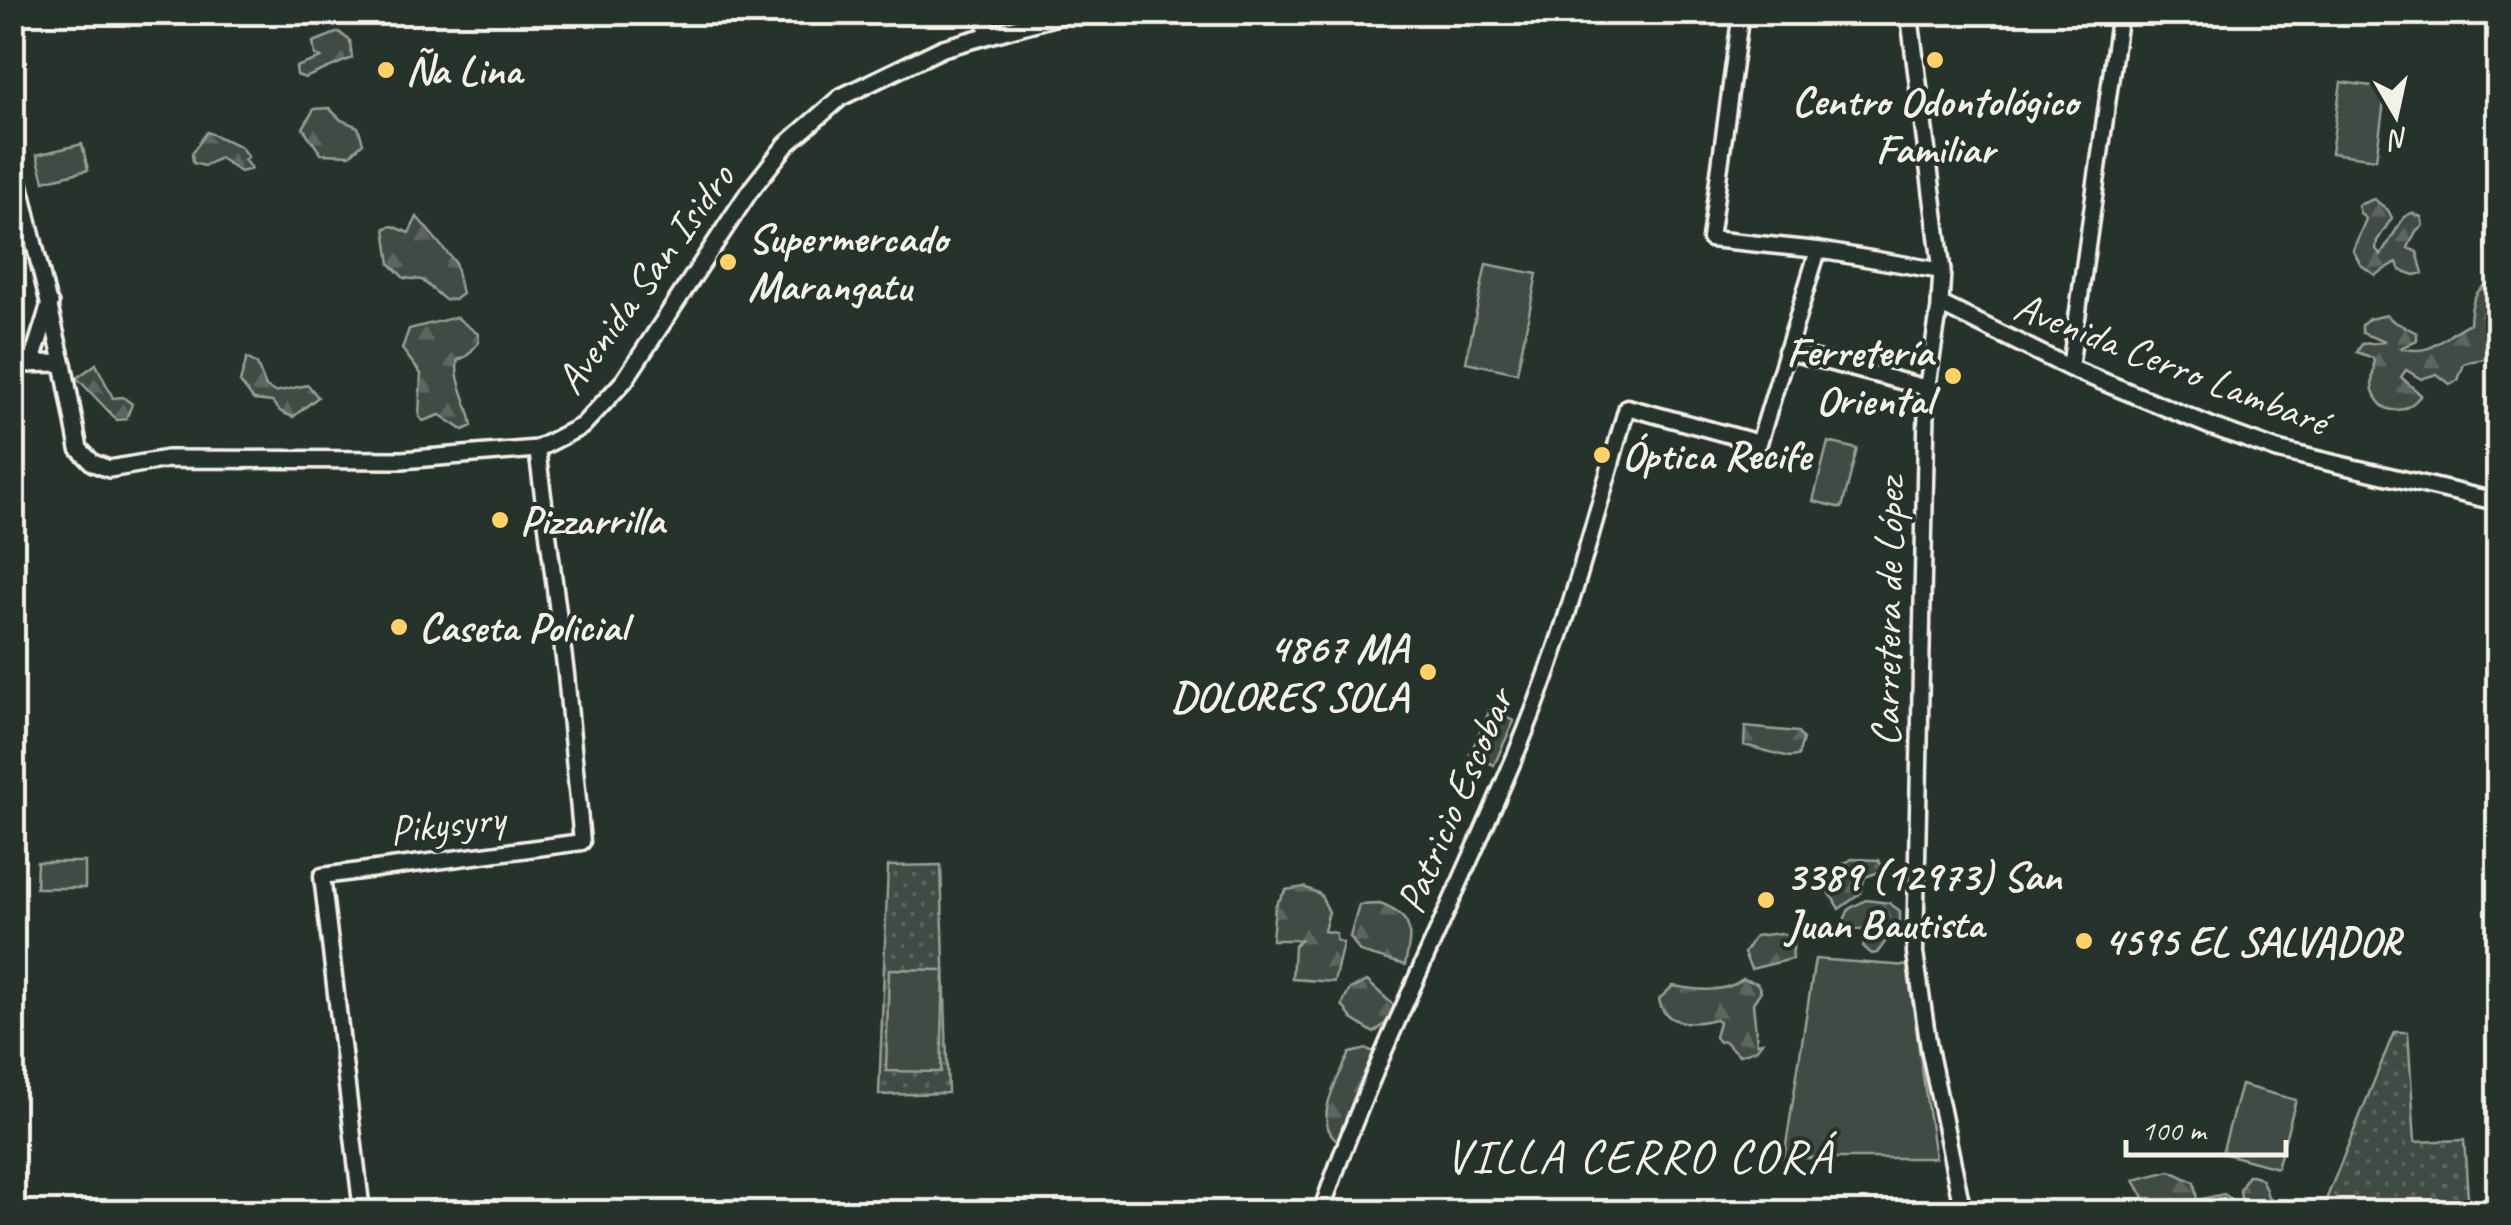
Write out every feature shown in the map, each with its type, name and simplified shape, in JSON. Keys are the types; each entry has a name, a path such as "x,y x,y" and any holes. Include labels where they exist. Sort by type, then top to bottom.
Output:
{"main road":[{"name":"Avenida San Isidro","path":"63,363 79,449 93,464 110,469 166,459 402,460 537,449 582,426 624,381 749,192 786,145 841,97 943,48 1072,12"},
{"name":"Carretera de López","path":"1909,13 1942,271 1940,304"},
{"path":"31,364 50,304"},
{"name":"Avenida Cerro Lambaré","path":"1940,304 2070,368 2277,450 2498,502"},
{"path":"12,364 63,363"}],"street":[{"path":"982,12 988,34"},
{"path":"1741,12 1710,240 1818,250 1942,271"},
{"path":"2070,368 2120,12"},
{"path":"12,152 63,363"},
{"path":"1818,250 1786,351 1927,388"},
{"name":"Carretera de López","path":"1940,304 1927,388 1916,954 1929,1048 1963,1212"},
{"name":"Patricio Escobar","path":"1321,1212 1340,1155 1388,1041 1525,734 1566,623 1628,406 1759,443 1786,351"},
{"name":"Pikysyry","path":"362,1212 322,876 582,842 566,674 537,449"}],"green space":[{"path":"339,32 350,41 352,58 305,78 297,75 296,67 321,58 315,55 313,42"},
{"path":"2341,82 2386,88 2376,159 2331,153"},
{"path":"329,108 341,120 358,127 363,143 350,155 321,154 303,128 314,109"},
{"path":"207,132 240,146 252,169 240,172 220,158 204,166 193,163 192,153"},
{"path":"82,144 88,170 44,181 37,155"},
{"path":"2374,199 2392,218 2377,241 2376,249 2381,255 2404,217 2412,213 2421,217 2423,225 2408,248 2417,252 2423,273 2415,275 2400,270 2397,262 2375,275 2361,265 2353,250 2366,219 2358,205"},
{"path":"417,217 455,262 462,294 455,299 445,300 422,280 404,278 390,264 385,228 393,226 409,233"},
{"path":"1486,264 1537,274 1517,373 1466,362"},
{"path":"2497,281 2496,354 2464,364 2458,380 2450,384 2437,374 2421,379 2406,370 2401,377 2421,395 2402,409 2382,405 2373,390 2373,358 2357,352 2362,344 2385,342 2362,333 2362,325 2387,315 2417,333 2417,340 2401,348 2422,350 2470,323 2475,296"},
{"path":"456,317 478,334 479,342 458,360 458,375 472,426 463,430 440,415 423,421 419,417 421,374 402,349 409,329"},
{"path":"247,358 257,364 266,387 275,392 308,385 318,397 293,417 272,402 254,400 240,382"},
{"path":"96,364 113,398 123,397 132,404 126,419 117,420 77,378"},
{"path":"1828,442 1857,449 1842,508 1813,501"},
{"path":"1490,710 1514,721 1494,765 1470,754"},
{"path":"1745,727 1797,732 1803,739 1798,756 1744,745"},
{"path":"1852,859 1879,860 1882,871 1865,877 1860,894 1839,909 1828,890 1829,872"},
{"path":"37,862 85,862 85,888 36,888"},
{"path":"941,865 948,1093 879,1095 888,866"},
{"path":"1304,887 1320,894 1329,912 1324,931 1336,933 1336,940 1343,943 1334,982 1292,979 1294,947 1300,940 1272,940 1275,906 1286,890"},
{"path":"1866,900 1889,903 1900,911 1900,922 1877,953 1872,954 1863,947 1868,932 1865,929 1846,929 1842,925 1849,909"},
{"path":"1380,904 1400,914 1408,927 1405,965 1360,952 1350,937 1359,905"},
{"path":"1781,933 1794,940 1792,959 1751,969 1744,953 1755,936"},
{"path":"1815,959 1907,966 1935,1158 1784,1158"},
{"path":"889,969 944,970 941,1072 886,1071"},
{"path":"1743,979 1757,983 1761,991 1753,1003 1757,1043 1762,1042 1756,1050 1739,1055 1715,1037 1719,1022 1715,1019 1673,1019 1659,999 1673,986 1719,989"},
{"path":"1367,981 1400,1011 1374,1033 1352,1019 1342,1005 1350,989"},
{"path":"2394,1032 2408,1032 2415,1142 2464,1140 2469,1212 2321,1212"},
{"path":"1367,1049 1383,1056 1340,1142 1327,1123 1329,1099 1350,1053"},
{"path":"2241,1085 2296,1100 2277,1168 2222,1153"},
{"path":"2170,1171 2194,1182 2197,1200 2224,1194 2245,1209 2140,1212 2146,1202 2134,1180"},
{"path":"2248,1175 2260,1179 2268,1197 2284,1200 2295,1212 2260,1212 2241,1199 2240,1190"}],"place":[{"name":"Centro Odontológico Familiar","path":"1935,60"},
{"name":"Ña Lina","path":"386,70"},
{"name":"Supermercado Marangatu","path":"728,262"},
{"name":"Ferretería Oriental","path":"1953,376"},
{"name":"Óptica Recife","path":"1602,455"},
{"name":"Pizzarrilla","path":"500,520"},
{"name":"Caseta Policial","path":"399,627"},
{"name":"4867 MA DOLORES SOLA","path":"1428,672"},
{"name":"3389 (12973) San Juan Bautista","path":"1766,900"},
{"name":"4595 EL SALVADOR","path":"2084,941"}],"district":[{"name":"VILLA CERRO CORÁ","path":"1640,1156"}]}
